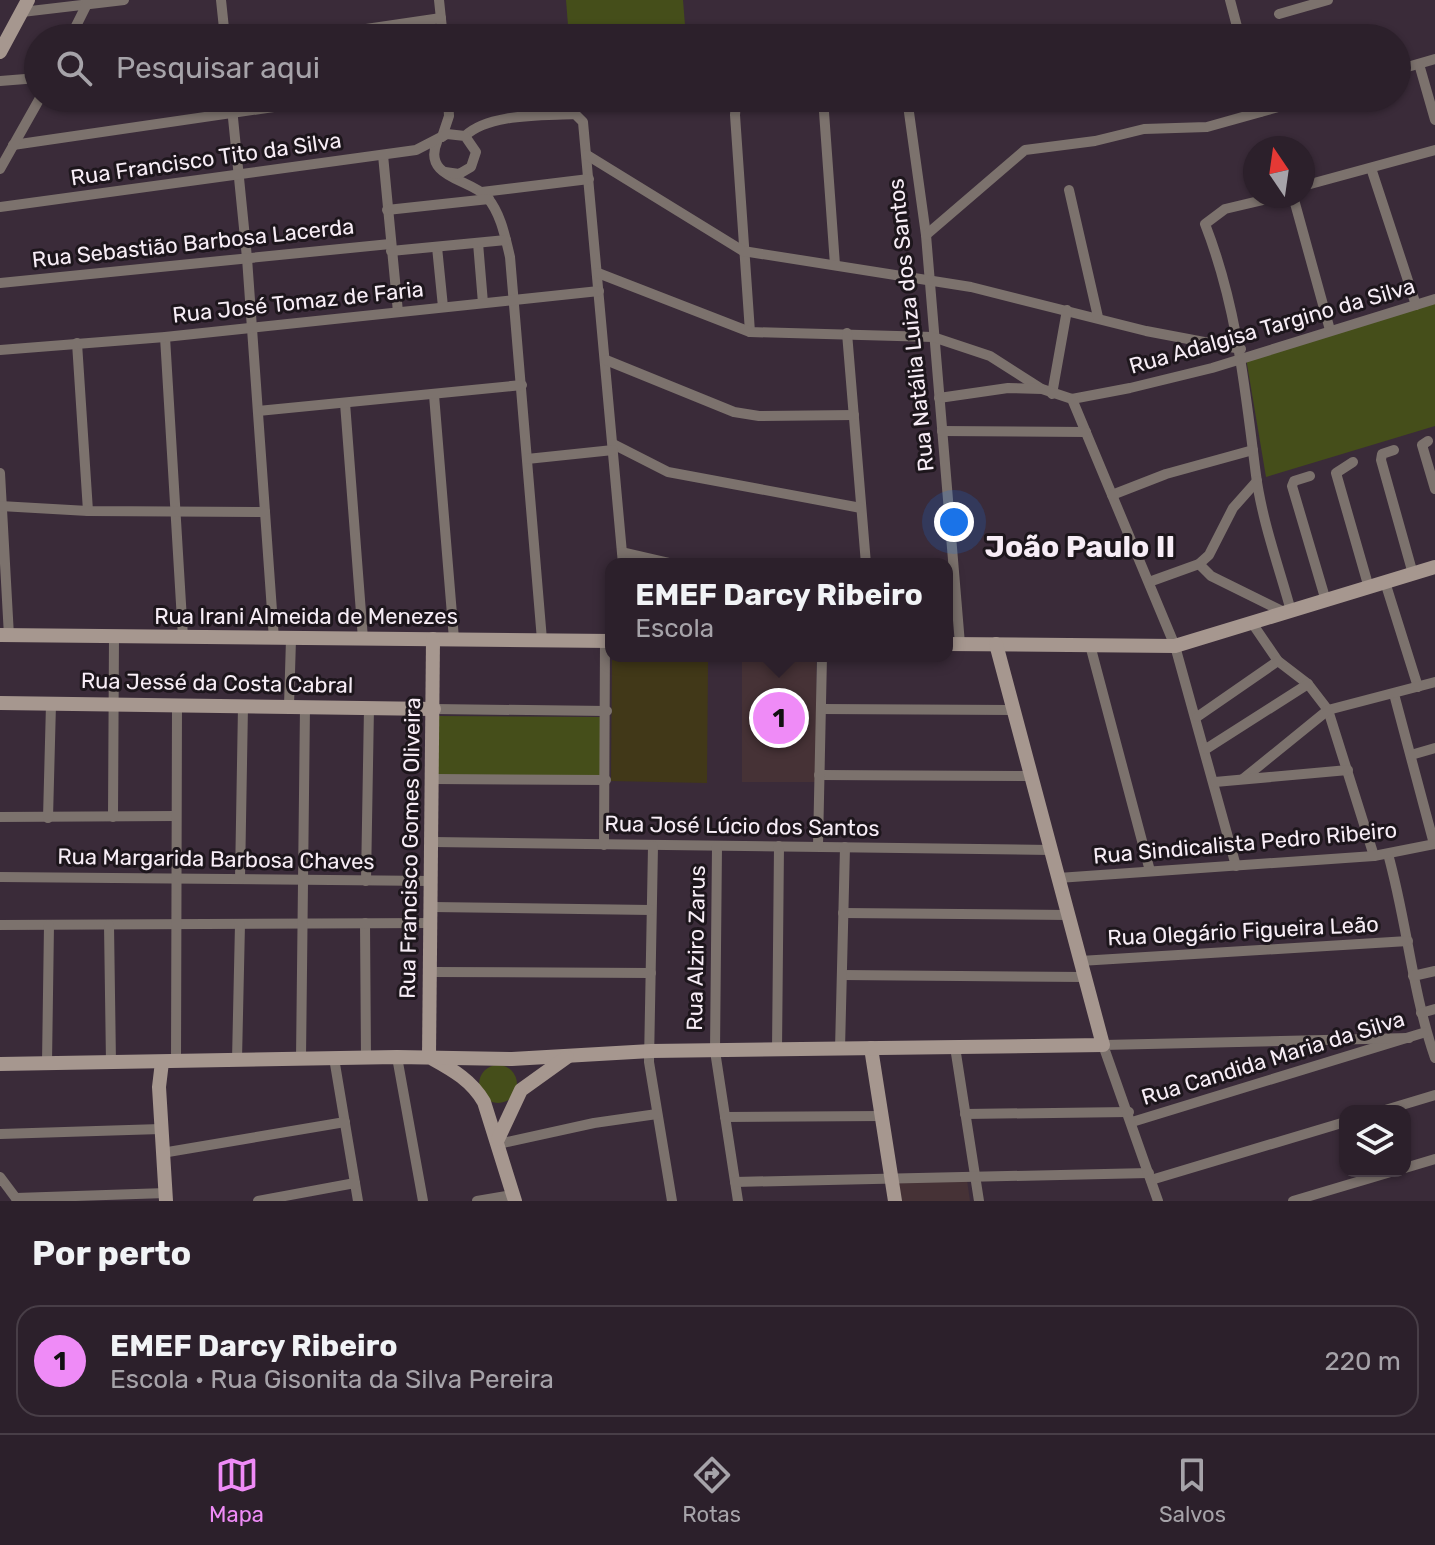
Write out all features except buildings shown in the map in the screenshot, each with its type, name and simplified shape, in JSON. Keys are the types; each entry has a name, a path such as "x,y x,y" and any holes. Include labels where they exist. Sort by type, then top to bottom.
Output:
{"street":[{"path":"0,52 25,6 124,0"},
{"path":"221,0 224,24"},
{"path":"439,0 442,24"},
{"path":"1230,0 1236,24"},
{"path":"1279,14 1328,0"},
{"path":"77,24 88,2"},
{"path":"400,24 441,18"},
{"path":"1411,66 1435,59"},
{"path":"1419,64 1435,120"},
{"path":"0,81 24,79"},
{"path":"0,169 32,112"},
{"path":"13,145 240,112"},
{"path":"436,162 439,140 449,112"},
{"path":"735,112 750,332"},
{"path":"824,112 835,265"},
{"name":"Rua Natália Luiza dos Santos","path":"909,112 926,235 949,558"},
{"path":"926,235 1025,150 1085,143 1144,129 1207,127 1260,112"},
{"path":"233,113 247,258 274,639"},
{"path":"439,140 462,135 482,124 545,116 575,114 583,122 623,558"},
{"path":"445,172 459,174 471,167 476,152 449,116"},
{"name":"Rua Francisco Tito da Silva","path":"0,207 416,150 439,140"},
{"path":"416,150 436,162 445,172 482,193"},
{"path":"1315,183 1435,150"},
{"path":"383,155 398,312"},
{"path":"587,155 743,251 929,280 1098,317 1242,354"},
{"path":"471,167 506,240 515,300 542,640"},
{"path":"1371,168 1416,305"},
{"path":"387,210 589,179"},
{"path":"1069,190 1098,317"},
{"path":"1243,205 1225,209 1205,224 1220,263 1242,354 1257,481 1288,612"},
{"path":"1296,208 1330,330"},
{"name":"Rua Sebastião Barbosa Lacerda","path":"0,283 247,258 506,240"},
{"path":"478,243 483,303"},
{"path":"437,247 443,307"},
{"path":"598,273 719,323 750,332 933,337 990,356 1047,391"},
{"name":"Rua José Tomaz de Faria","path":"0,350 165,337 599,291"},
{"name":"Rua Adalgisa Targino da Silva","path":"1072,399 1167,380 1242,354 1435,299"},
{"path":"1047,391 1067,310"},
{"path":"847,333 865,558"},
{"path":"165,337 178,512 183,637"},
{"path":"77,343 88,511"},
{"path":"606,360 734,412 759,416 854,415"},
{"path":"258,411 522,385"},
{"path":"939,398 1008,388 1047,391 1072,399 1175,646 1236,866"},
{"path":"434,395 454,639"},
{"path":"345,403 363,639"},
{"path":"942,431 1086,432"},
{"path":"1428,441 1422,448 1435,489"},
{"path":"527,459 613,447 668,472 861,508"},
{"path":"1112,495 1166,474 1253,450"},
{"path":"1394,450 1382,454 1381,460 1413,574"},
{"path":"1353,462 1336,473 1369,588"},
{"path":"0,473 4,636"},
{"path":"1310,476 1294,481 1292,486 1326,601"},
{"path":"1149,582 1199,564 1216,544 1233,508 1257,481"},
{"path":"2,506 88,511 265,512"},
{"path":"1199,564 1211,576 1288,612"},
{"path":"953,644 1175,646 1435,567"},
{"path":"1385,582 1418,687"},
{"path":"1252,623 1278,661 1308,684 1328,710 1374,856"},
{"name":"Rua Irani Almeida de Menezes","path":"4,636 605,641"},
{"path":"113,817 114,636"},
{"path":"289,706 291,639"},
{"name":"Rua Francisco Gomes Oliveira","path":"429,1057 433,639"},
{"path":"996,644 1103,1045 1158,1201"},
{"path":"1090,645 1150,871"},
{"path":"1197,717 1278,661"},
{"path":"604,845 608,662"},
{"path":"818,846 822,662"},
{"path":"1243,779 1328,710 1435,682"},
{"path":"1206,749 1308,684"},
{"path":"1394,694 1431,816 1435,844"},
{"name":"Rua Jessé da Costa Cabral","path":"0,703 434,709"},
{"path":"48,818 51,704"},
{"path":"0,1177 17,1200 166,1197 159,1087 169,1062 176,924 177,705"},
{"path":"240,879 243,706"},
{"path":"301,1059 305,706"},
{"path":"366,881 369,707"},
{"path":"434,709 607,711"},
{"path":"821,709 1013,710"},
{"path":"1411,755 1435,748"},
{"path":"1215,782 1348,770"},
{"path":"819,775 1031,776"},
{"path":"434,779 606,780"},
{"path":"0,817 176,816"},
{"name":"Rua José Lúcio dos Santos","path":"433,842 1051,850"},
{"name":"Rua Sindicalista Pedro Ribeiro","path":"1058,878 1374,856 1435,844"},
{"path":"653,846 650,1071 672,1201"},
{"name":"Rua Alziro Zarus","path":"717,846 715,1051 738,1201"},
{"path":"777,1050 779,846"},
{"path":"840,1049 845,847"},
{"path":"1388,854 1421,1013 1435,1058"},
{"name":"Rua Margarida Barbosa Chaves","path":"0,877 432,881"},
{"path":"432,907 651,910"},
{"path":"843,913 1069,915"},
{"path":"365,923 366,1058"},
{"path":"0,925 432,923"},
{"path":"237,1060 240,924"},
{"path":"47,1063 49,925"},
{"path":"109,925 111,1063"},
{"name":"Rua Olegário Figueira Leão","path":"1080,961 1408,941"},
{"path":"1413,976 1435,971"},
{"path":"431,972 651,973"},
{"path":"842,975 1084,977"},
{"path":"1421,1013 1435,1009"},
{"name":"Rua Candida Maria da Silva","path":"965,1114 1130,1117 1426,1032"},
{"path":"0,1064 397,1057 512,1059 651,1051 1409,1038"},
{"path":"955,1047 979,1201"},
{"path":"871,1048 895,1201"},
{"path":"429,1057 453,1070 480,1096 499,1106 517,1096 571,1054"},
{"path":"397,1057 423,1201"},
{"path":"334,1058 358,1201"},
{"path":"477,1201 514,1198 498,1142 480,1096 478,1073 485,1059"},
{"path":"498,1142 517,1096 520,1072 512,1059"},
{"path":"1402,1105 1435,1095"},
{"path":"498,1142 657,1114"},
{"path":"725,1117 882,1116"},
{"path":"162,1153 345,1122"},
{"path":"735,1182 1150,1177 1339,1124"},
{"path":"0,1134 161,1129"},
{"path":"1411,1166 1435,1159"},
{"path":"1293,1201 1374,1177"},
{"path":"258,1201 355,1183"}],"shaded area":[{"path":"742,662 816,662 817,782 742,782"},
{"path":"967,1180 970,1201 899,1201 896,1181"}],"green space":[{"path":"566,0 683,0 685,24 568,24"},
{"path":"1435,301 1435,426 1266,477 1246,358"},
{"path":"438,716 602,717 601,776 438,775"},
{"path":"498,1065 512,1070 517,1084 512,1098 498,1103 484,1098 479,1084 484,1070"}],"sand":[{"path":"612,662 708,662 707,783 611,781"}],"place":[{"name":"EMEF Darcy Ribeiro","path":"779,718"}],"district":[{"name":"João Paulo II","path":"1080,547"}]}
